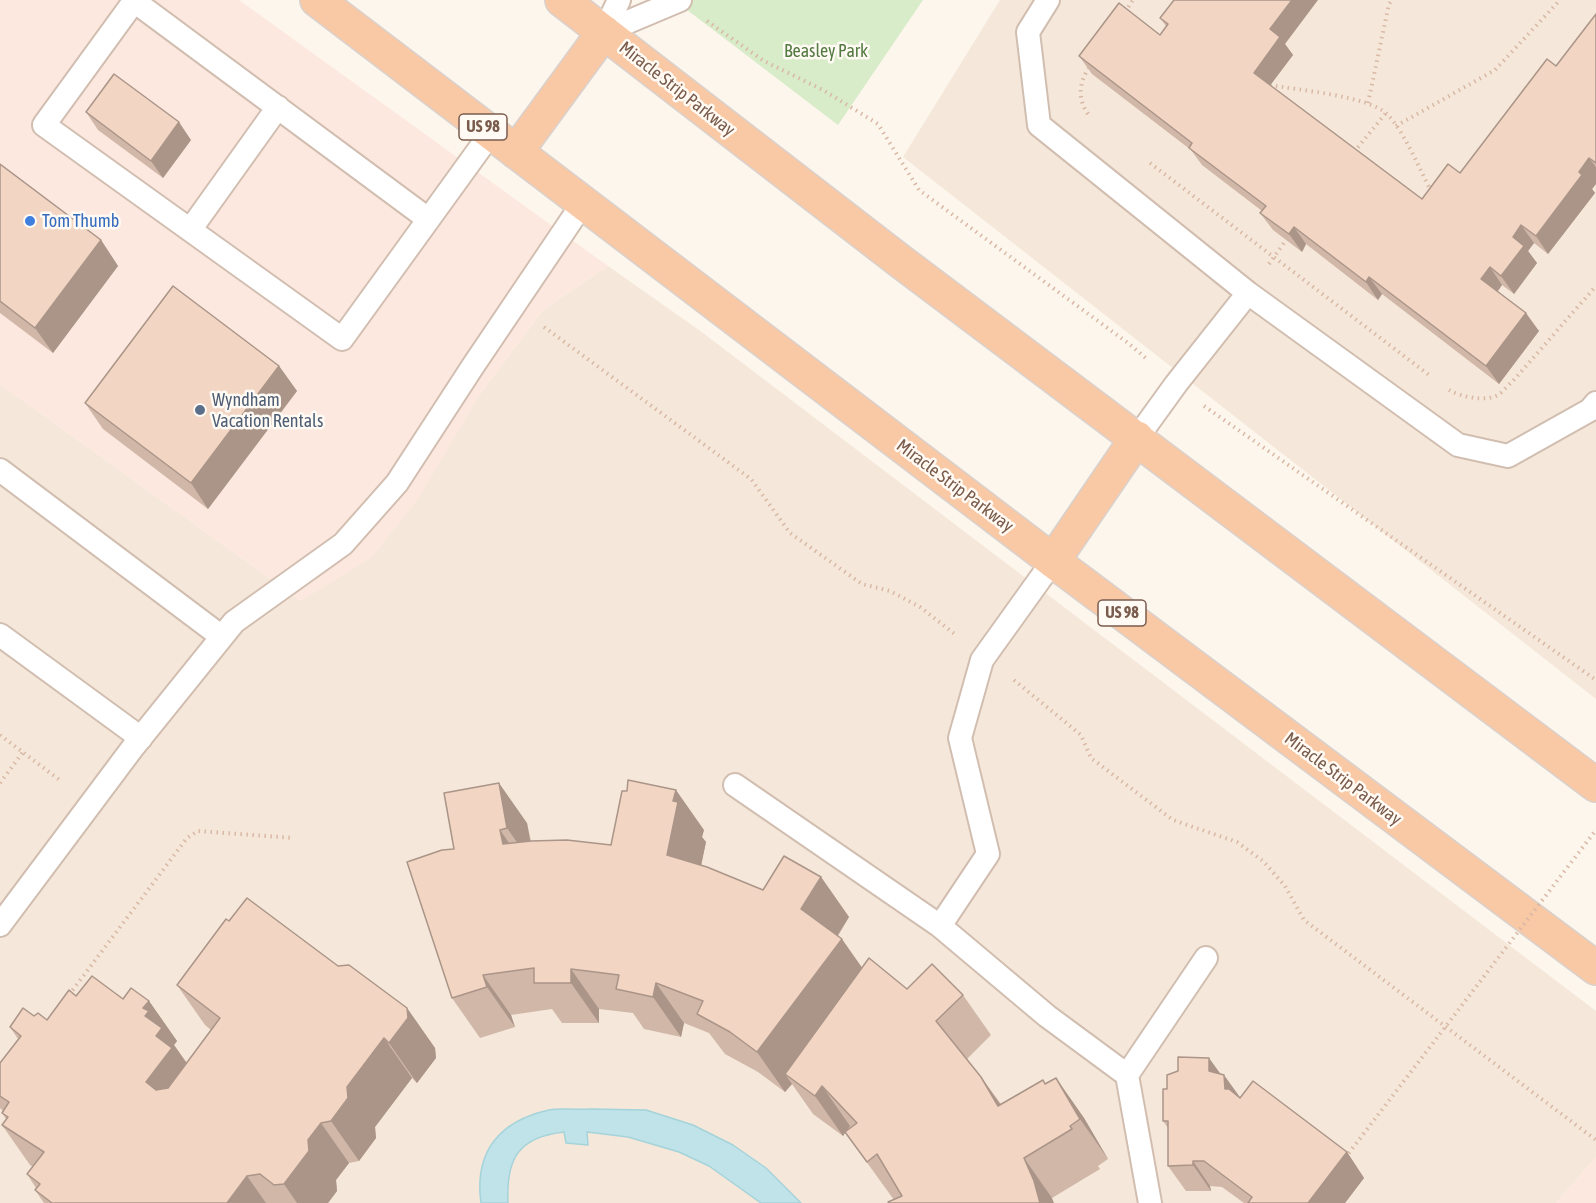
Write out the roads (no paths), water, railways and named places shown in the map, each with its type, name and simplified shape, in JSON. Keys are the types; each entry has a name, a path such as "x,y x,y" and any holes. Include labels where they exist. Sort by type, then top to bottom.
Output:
{"highway":[{"name":"Miracle Strip Parkway","path":"317,0 1053,561 1596,968"},
{"name":"Miracle Strip Parkway","path":"562,0 761,155 1596,785"},
{"path":"503,143 604,32"},
{"path":"1053,561 1137,438"}],"lane":[{"path":"604,32 619,0"},
{"path":"1048,0 1028,33 1039,125 1248,293 1458,445 1508,456 1590,410 1596,403"},
{"path":"428,219 134,1 44,125 342,339 428,219 503,143"},
{"path":"604,32 679,1"},
{"path":"190,230 278,107"},
{"path":"0,926 141,738 234,622 343,544 397,483 583,203"},
{"path":"1137,438 1176,384 1248,293"},
{"path":"0,470 222,638"},
{"path":"940,926 988,855 960,738 984,657 1053,561"},
{"path":"0,635 141,738"},
{"path":"735,785 940,926 1047,1016 1128,1075"},
{"path":"1150,1203 1128,1075 1206,958"}],"water":[{"path":"549,1110 646,1110 693,1125 733,1145 766,1168 801,1203 761,1203 709,1166 679,1152 628,1137 587,1132 588,1145 566,1143 564,1132 536,1139 518,1153 509,1174 508,1203 481,1203 480,1185 486,1154 504,1131 531,1115"}],"place":[{"name":"Tom Thumb","path":"30,221"},
{"name":"Wyndham Vacation Rentals","path":"200,410"}],"park label":[{"name":"Beasley Park","path":"826,51"}]}
